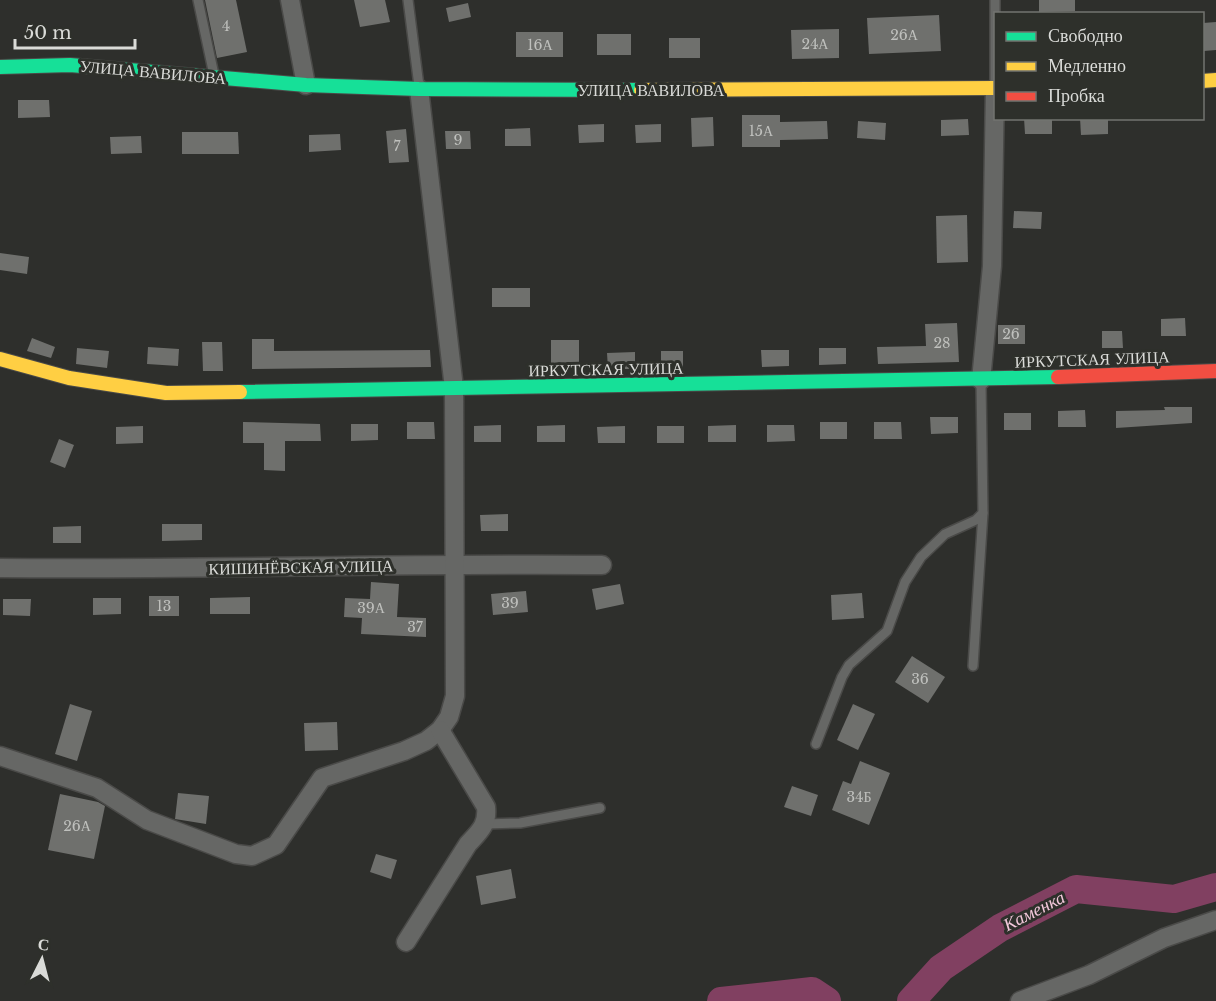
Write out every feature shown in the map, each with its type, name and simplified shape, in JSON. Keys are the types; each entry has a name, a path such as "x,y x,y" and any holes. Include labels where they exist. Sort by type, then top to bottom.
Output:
{"street":[{"path":"290,0 306,85"},
{"name":"УЛИЦА ВАВИЛОВА","path":"0,67 70,65 306,85 419,88 802,90 994,88"},
{"path":"0,756 97,789 147,820 236,854 252,856 276,845 321,778 417,746 440,730 449,717 455,696 454,388 419,88"},
{"path":"981,380 992,266 994,120"},
{"name":"ИРКУТСКАЯ УЛИЦА","path":"0,360 69,378 166,393 981,380 1216,371"},
{"name":"КИШИНЁВСКАЯ УЛИЦА","path":"0,568 175,570 456,563 602,565"},
{"path":"406,942 468,844 485,824 486,807 440,730"},
{"path":"1020,1001 1089,975 1164,938 1216,920"}],"lane":[{"path":"198,0 214,77"},
{"path":"408,0 419,88"},
{"path":"973,666 983,513 981,380"},
{"path":"816,744 842,677 849,666 887,631 905,582 921,557 945,534 976,520 983,513"},
{"path":"485,824 520,823 600,808"}],"building":[{"path":"205,0 236,0 247,52 217,58"},
{"path":"354,0 385,0 390,22 360,27"},
{"path":"1039,0 1075,0 1075,11 1039,12"},
{"path":"468,3 471,17 449,22 446,8"},
{"path":"939,15 941,51 869,54 867,18"},
{"path":"1216,22 1216,50 1204,51 1204,23"},
{"path":"839,29 839,58 792,59 791,30"},
{"path":"516,32 563,32 563,57 516,57"},
{"path":"597,34 631,34 631,55 597,55"},
{"path":"669,38 700,38 700,58 669,58"},
{"path":"18,100 49,100 50,117 18,118"},
{"path":"742,115 780,115 780,122 827,121 828,139 780,140 780,147 742,147"},
{"path":"713,117 714,146 692,147 691,118"},
{"path":"968,119 969,135 941,136 941,120"},
{"path":"1024,120 1052,120 1052,134 1025,134"},
{"path":"1080,120 1108,120 1108,134 1081,135"},
{"path":"858,121 886,123 885,140 857,138"},
{"path":"604,124 604,142 579,143 578,125"},
{"path":"661,124 661,142 636,143 635,125"},
{"path":"530,128 531,146 505,146 505,129"},
{"path":"406,129 409,162 389,163 386,131"},
{"path":"445,131 470,131 471,149 446,149"},
{"path":"182,132 238,132 239,154 182,154"},
{"path":"340,134 341,150 309,152 309,135"},
{"path":"141,136 142,153 111,154 110,137"},
{"path":"1014,211 1042,212 1041,229 1013,228"},
{"path":"967,215 968,262 937,263 936,216"},
{"path":"0,253 29,257 27,274 0,270"},
{"path":"492,288 530,288 530,307 492,307"},
{"path":"1185,318 1186,336 1161,336 1161,319"},
{"path":"957,323 959,362 878,364 877,347 926,346 925,324"},
{"path":"998,325 1025,325 1025,344 998,344"},
{"path":"1102,331 1122,331 1123,348 1102,348"},
{"path":"32,338 55,347 51,358 27,351"},
{"path":"252,339 274,339 274,351 430,350 431,367 252,369"},
{"path":"551,340 579,340 579,369 551,369"},
{"path":"202,342 222,342 223,371 203,371"},
{"path":"148,347 179,349 178,366 147,364"},
{"path":"77,348 109,351 107,368 76,364"},
{"path":"819,348 846,348 846,364 819,365"},
{"path":"761,350 789,350 789,366 762,367"},
{"path":"661,351 683,351 683,367 661,368"},
{"path":"635,352 635,369 608,369 607,353"},
{"path":"1164,407 1192,407 1192,423 1116,428 1116,411 1165,410"},
{"path":"1085,410 1086,427 1058,427 1058,411"},
{"path":"1004,413 1031,413 1031,430 1004,430"},
{"path":"930,417 958,417 958,433 931,434"},
{"path":"243,422 320,424 321,441 285,441 285,471 264,470 264,443 243,443"},
{"path":"407,422 434,422 435,439 407,439"},
{"path":"820,422 847,422 847,439 820,439"},
{"path":"874,422 901,422 902,439 874,439"},
{"path":"351,424 378,424 378,440 351,441"},
{"path":"501,425 501,442 474,442 474,426"},
{"path":"565,425 565,442 537,442 537,426"},
{"path":"736,425 736,442 708,442 708,426"},
{"path":"767,425 794,425 795,441 767,442"},
{"path":"143,426 143,443 116,444 116,427"},
{"path":"625,426 625,443 598,443 597,427"},
{"path":"657,426 684,426 684,443 657,443"},
{"path":"59,439 74,445 65,468 50,462"},
{"path":"508,514 508,531 481,531 480,515"},
{"path":"162,524 202,524 202,540 162,541"},
{"path":"81,526 81,543 53,543 53,527"},
{"path":"371,582 399,584 397,617 426,618 426,637 361,634 362,618 344,617 345,598 370,599"},
{"path":"620,584 624,604 596,610 592,589"},
{"path":"526,591 528,612 493,615 491,594"},
{"path":"862,593 864,618 832,620 831,595"},
{"path":"149,596 179,596 179,616 149,616"},
{"path":"250,597 250,614 210,614 210,598"},
{"path":"93,598 121,598 121,614 93,615"},
{"path":"3,599 31,599 30,616 3,615"},
{"path":"912,656 945,677 928,703 895,682"},
{"path":"70,704 92,711 77,761 55,754"},
{"path":"853,704 875,714 858,750 837,740"},
{"path":"337,722 338,750 305,751 304,723"},
{"path":"860,761 890,773 869,825 832,810 843,781 851,784"},
{"path":"792,786 818,795 811,816 784,807"},
{"path":"178,793 209,796 206,824 175,819"},
{"path":"60,794 98,802 105,806 94,859 48,850"},
{"path":"376,854 397,860 391,879 370,872"},
{"path":"511,869 516,898 481,905 476,876"}],"waterway":[{"name":"Каменка","path":"911,1001 941,968 1000,928 1076,889 1174,899 1216,887"},
{"name":"Каменка","path":"721,1001 812,991 827,1001"}],"traffic: fast":[{"path":"0,67 70,65 306,85 419,89 641,90"},
{"path":"240,392 1058,377"}],"traffic: slow":[{"path":"1204,81 1216,80"},
{"path":"641,90 994,88"},
{"path":"0,359 69,378 166,393 240,392"}],"traffic: jam":[{"path":"1058,377 1216,371"}]}
